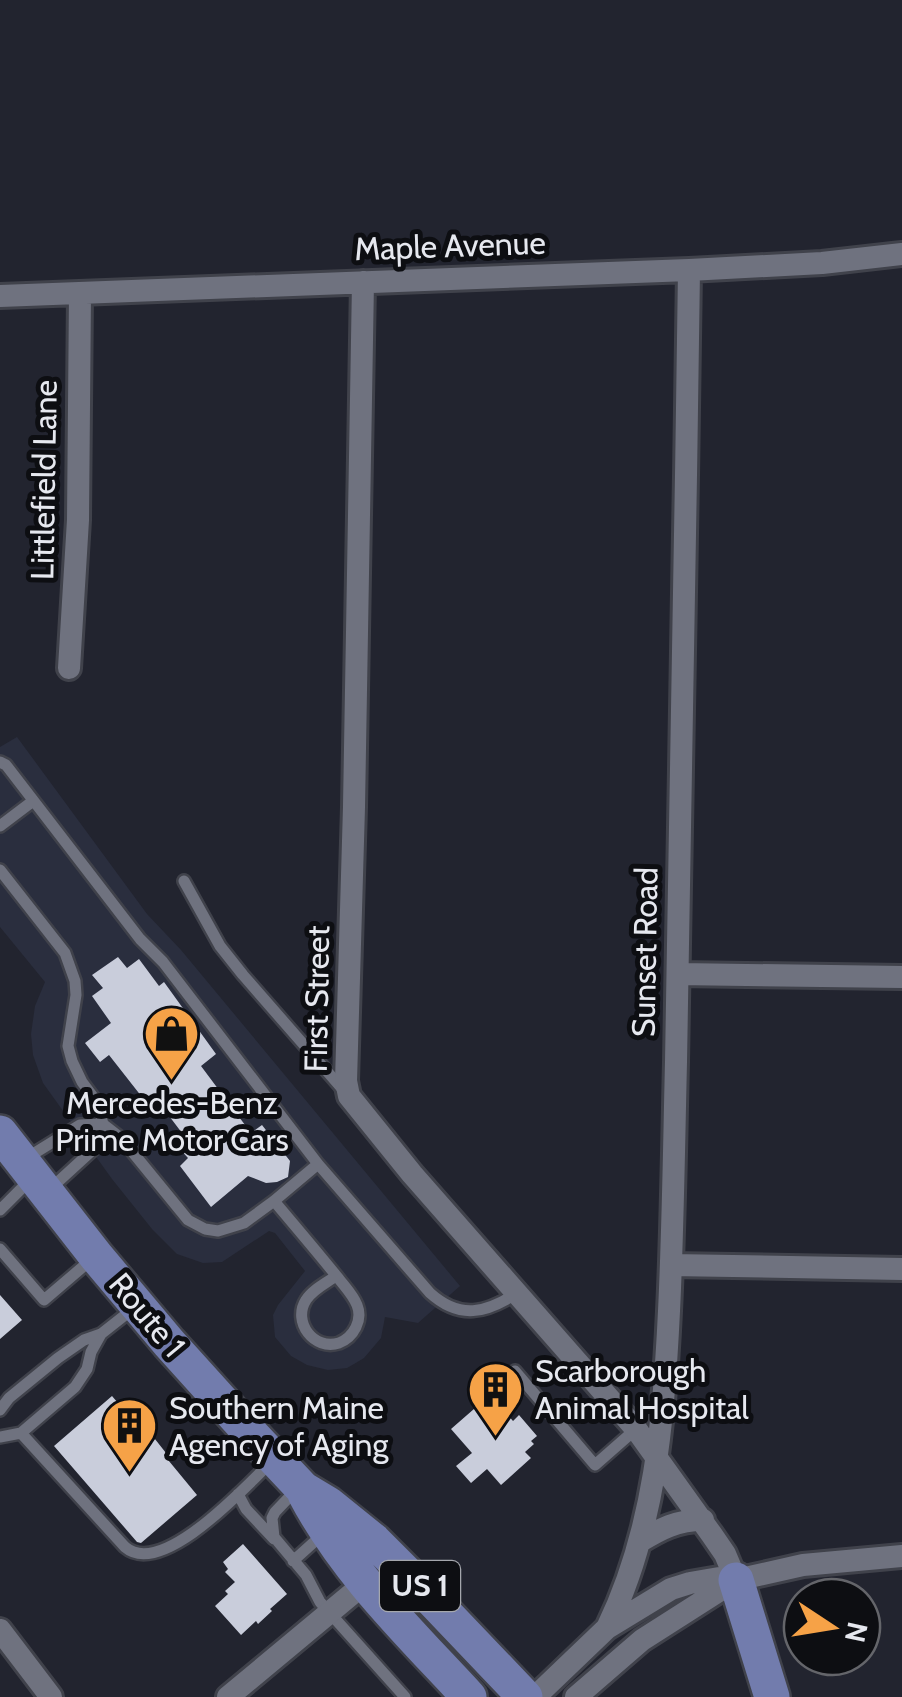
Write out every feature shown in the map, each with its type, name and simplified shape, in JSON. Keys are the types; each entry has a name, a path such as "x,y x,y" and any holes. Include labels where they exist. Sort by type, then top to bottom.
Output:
{"main road":[{"name":"Route 1","path":"0,1134 137,1305 301,1488 326,1532 366,1584 469,1697"},
{"name":"Route 1","path":"301,1488 374,1541 524,1697"},
{"path":"736,1580 772,1697"}],"street":[{"name":"Maple Avenue","path":"0,296 690,270 902,254"},
{"name":"Sunset Road","path":"608,1628 639,1542 657,1457 665,1391 678,974 690,270"},
{"name":"First Street","path":"363,282 346,1081 349,1096 412,1174 636,1430 725,1554 736,1580"},
{"name":"Littlefield Lane","path":"69,668 78,520 80,293"},
{"path":"678,974 902,977"},
{"path":"671,1264 902,1269"},
{"path":"639,1542 672,1524 702,1520"},
{"path":"576,1697 642,1640 736,1580 802,1565 902,1556"},
{"path":"535,1697 608,1628 640,1606 690,1583 720,1578 736,1580"},
{"path":"228,1697 366,1584"},
{"path":"0,1630 51,1697"}],"lane":[{"path":"0,762 140,939 163,962 318,1164 440,1302 463,1312 482,1310 517,1293"},
{"path":"0,826 33,801"},
{"path":"0,870 72,966 76,995 68,1046 103,1124 121,1138 188,1220 218,1231 244,1223 318,1164"},
{"path":"184,882 220,946 349,1096"},
{"path":"0,1210 80,1124 103,1124"},
{"path":"33,1178 96,1147 103,1124"},
{"path":"274,1201 336,1276 354,1300 359,1316 351,1335 327,1344 305,1330 302,1310 309,1296 336,1276"},
{"path":"0,1249 44,1300 96,1256"},
{"path":"0,1410 58,1358 100,1334 137,1305"},
{"path":"0,1437 20,1432 75,1387 100,1334"},
{"path":"515,1372 595,1465 636,1430"},
{"path":"20,1432 132,1552 145,1555 167,1549 208,1521 274,1459"},
{"path":"280,1546 274,1538 272,1518 301,1488"},
{"path":"238,1494 246,1509 306,1575 312,1590 330,1612 405,1697"},
{"path":"293,1561 326,1532"}],"shaded area":[{"path":"17,737 147,914 460,1286 418,1323 385,1317 381,1338 364,1358 347,1368 328,1370 307,1365 291,1356 275,1337 273,1315 305,1271 275,1233 269,1231 222,1262 203,1263 177,1254 112,1179 43,1083 33,1055 31,1034 35,1006 45,982 0,927 0,747"}],"building":[{"name":"Mercedes-Benz Prime Motor Cars","path":"118,957 127,968 139,959 159,986 164,982 216,1054 201,1066 251,1133 262,1125 290,1161 288,1177 266,1183 248,1176 211,1207 180,1166 188,1158 179,1148 182,1133 157,1100 149,1106 109,1055 100,1062 85,1043 111,1023 92,996 103,988 92,975"},
{"path":"0,1295 22,1320 0,1339"},
{"name":"Scarborough Animal Hospital","path":"490,1395 513,1421 519,1415 537,1436 525,1452 531,1458 501,1485 487,1469 471,1483 456,1466 472,1453 451,1429"},
{"name":"Southern Maine Agency of Aging","path":"112,1396 147,1437 151,1434 197,1495 141,1543 54,1446"},
{"path":"243,1544 287,1594 258,1624 256,1621 241,1635 215,1606 235,1582 225,1572 228,1569 223,1562"}],"place":[{"name":"Mercedes-Benz Prime Motor Cars","path":"172,1083"},
{"name":"Scarborough Animal Hospital","path":"496,1438"},
{"name":"Southern Maine Agency of Aging","path":"130,1475"}]}
